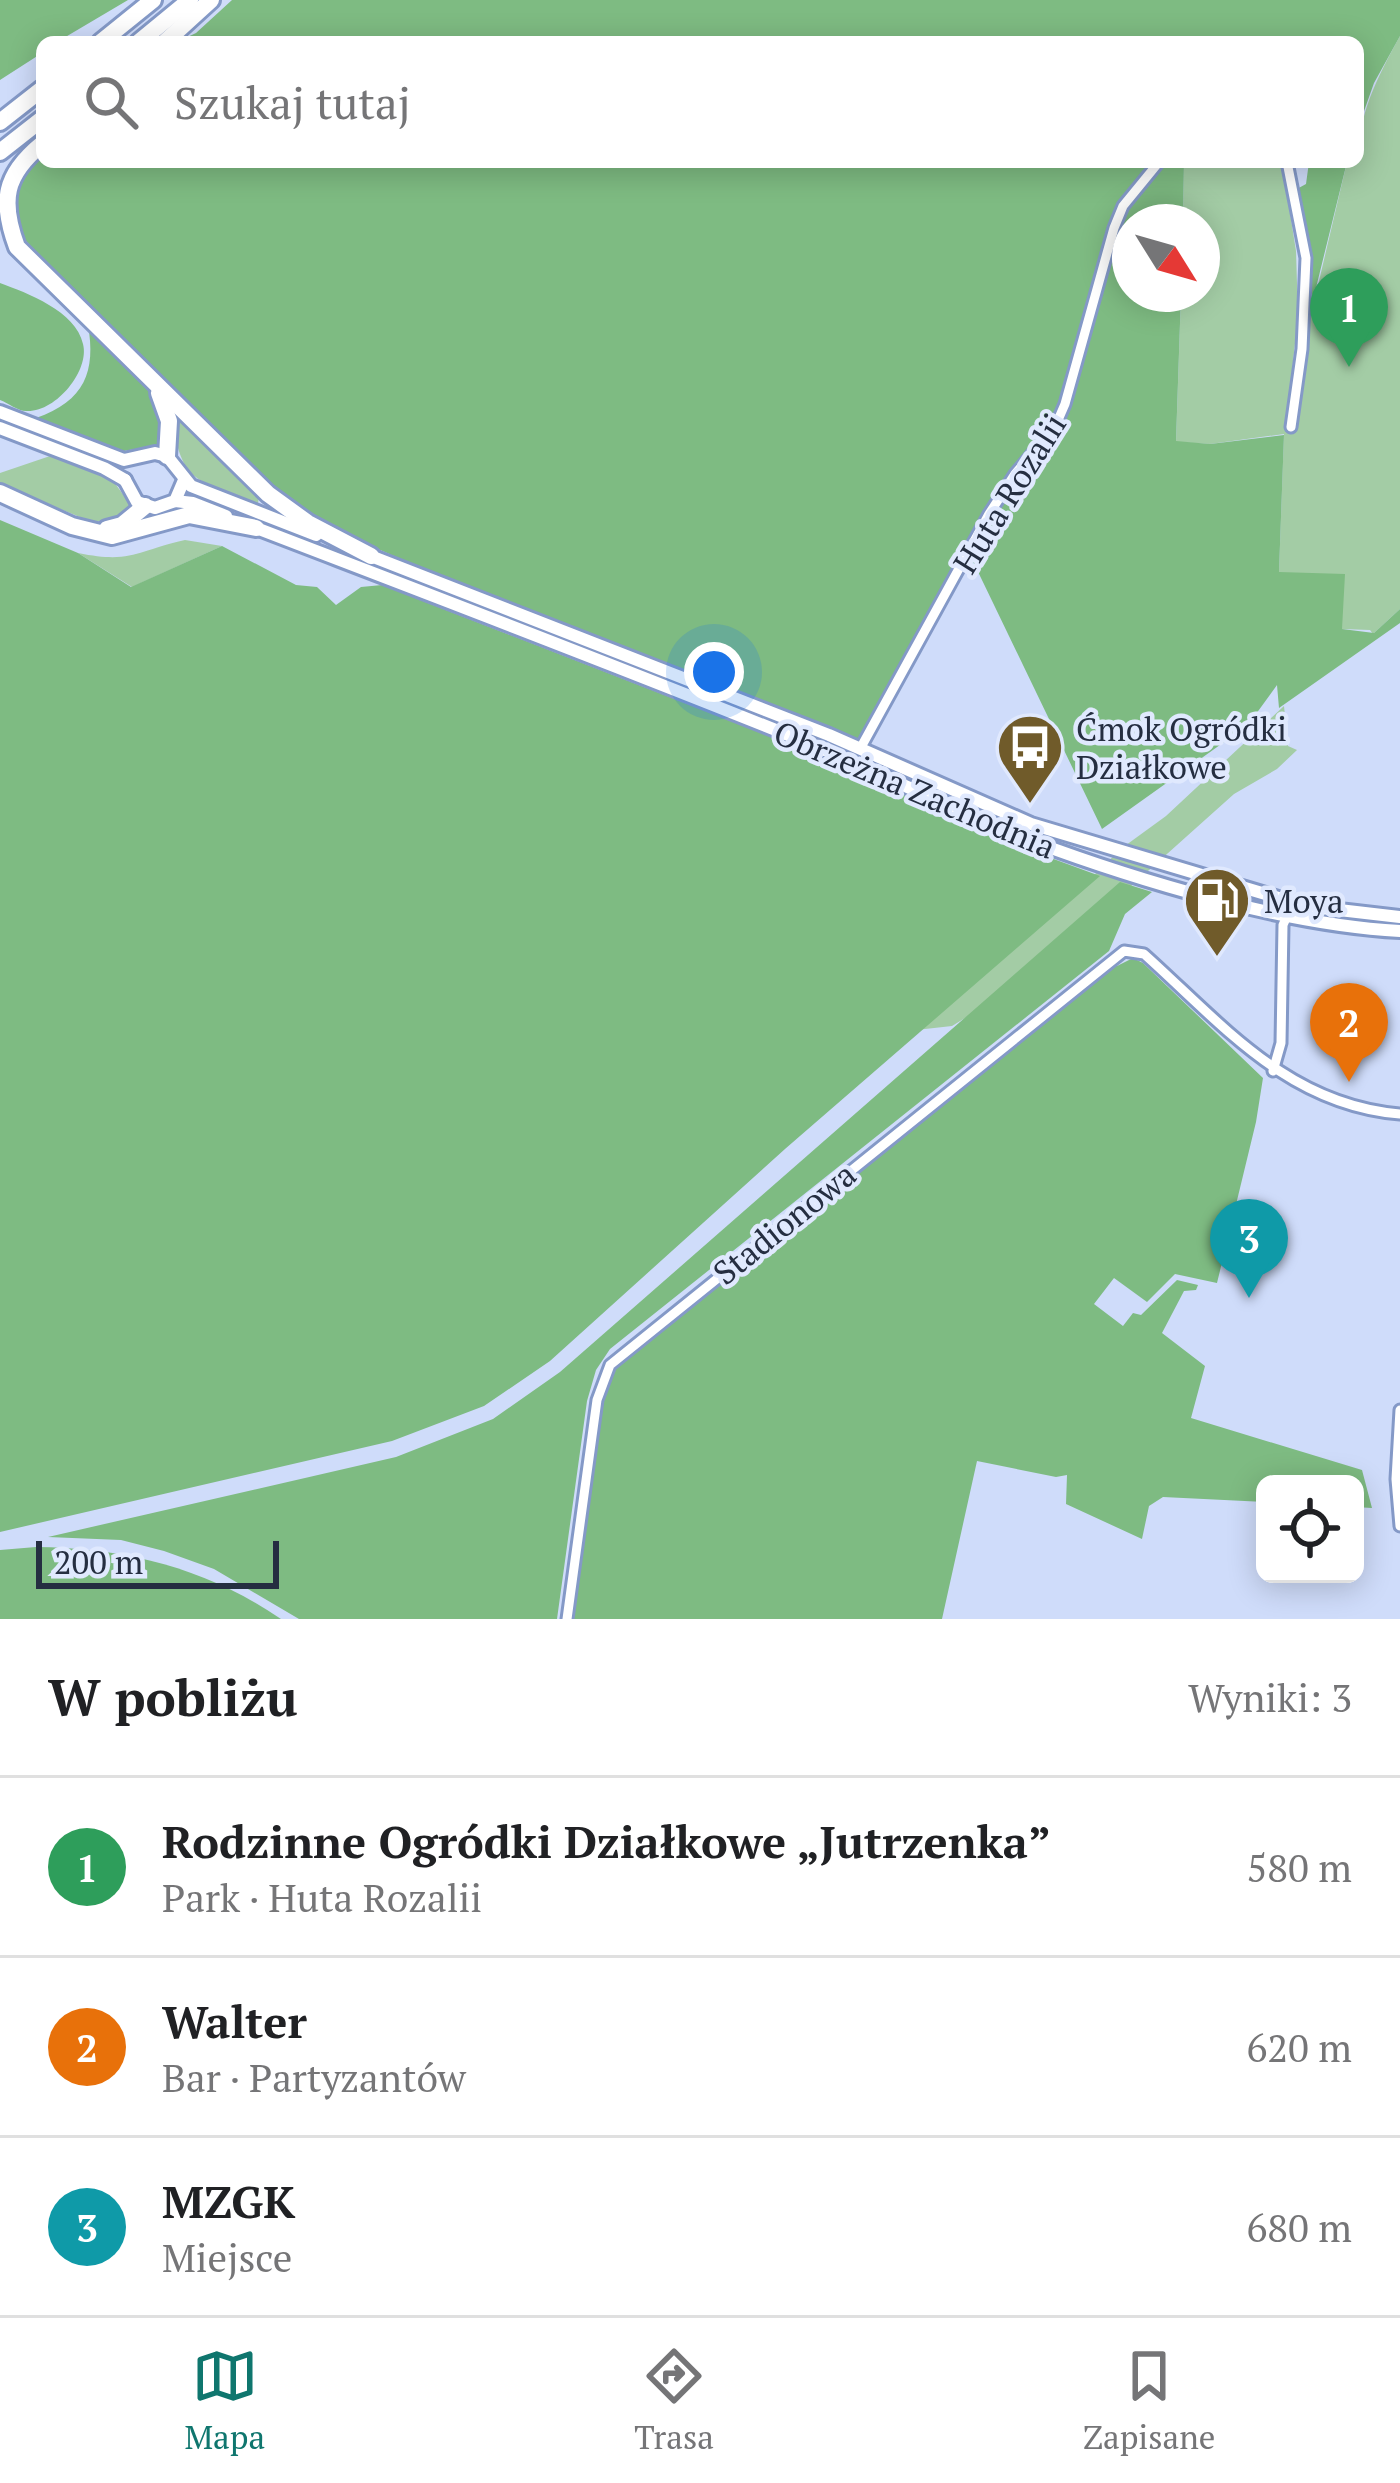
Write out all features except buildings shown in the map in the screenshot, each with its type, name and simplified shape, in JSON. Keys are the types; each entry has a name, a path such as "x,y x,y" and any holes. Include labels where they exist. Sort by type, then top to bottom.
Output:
{"highway":[{"path":"108,36 153,0"},
{"path":"146,36 190,0"},
{"path":"172,36 211,0"},
{"path":"0,112 36,90"},
{"path":"0,122 36,91"},
{"path":"0,152 36,124"},
{"path":"36,149 16,166 4,188 2,211 8,234 268,494 308,523 371,556"},
{"path":"141,368 167,408 166,455"},
{"path":"0,493 94,531 125,534 189,515 256,528"},
{"path":"94,531 122,525 146,506"}],"street":[{"name":"Huta Rozalii","path":"860,749 989,514 1055,427 1114,228 1123,206 1154,168"},
{"path":"1288,168 1306,258 1302,350 1291,427"},
{"path":"0,412 116,457 166,455 184,480 175,501 146,506 124,480 0,428"},
{"path":"124,480 137,458"},
{"name":"Obrzeżna Zachodnia","path":"184,480 226,501 860,749 1154,880 1287,916 1400,932"},
{"name":"Obrzeżna Zachodnia","path":"175,501 193,503 601,659 1026,839 1164,866 1322,908 1400,917"},
{"path":"1287,916 1281,1043 1274,1071 1348,1104 1400,1114"},
{"name":"Stadionowa","path":"567,1619 597,1400 604,1376 618,1356 1118,955 1138,951 1274,1071"},
{"path":"1400,1410 1396,1479 1400,1526"}],"green space":[{"path":"0,0 128,0 67,36 36,36 36,57 0,80"},
{"path":"232,0 1400,0 1400,36 1364,111 1364,36 190,36"},
{"path":"1400,36 1400,609 1373,634 1341,629 1279,572 1284,434 1210,444 1176,442 1180,312 1220,312 1220,204 1183,204 1184,168 1283,168 1296,251 1298,316 1287,417 1346,168 1364,168 1365,112"},
{"path":"36,159 36,168 1184,168 1183,204 1112,204 1112,312 1180,312 1176,441 1210,444 1284,435 1279,572 1345,574 1342,629 1374,633 1400,609 1400,623 1279,708 1277,685 1248,725 1102,829 968,551 858,743 434,574 340,532 284,500 18,233 18,181"},
{"path":"1308,168 1346,168 1313,300 1295,190 1306,184"},
{"path":"0,283 61,313 79,332 83,344 76,378 59,398 37,410 23,411 0,400"},
{"path":"88,325 157,399 164,444 124,451 36,418 66,403 83,382 90,357"},
{"path":"168,398 259,495 258,504 214,487 190,471 177,445"},
{"path":"53,455 111,478 133,508 106,522 90,521 0,485 0,473"},
{"path":"0,520 78,553 131,587 222,546 296,585 317,587 336,605 361,587 382,585 790,744 864,774 974,830 1100,876 550,1361 484,1406 392,1441 0,1532"},
{"path":"185,540 222,546 132,587 78,553 123,557"},
{"path":"1284,706 1288,746 1297,750 1277,769 1234,794 1024,982 952,1026 898,1032 1062,906"},
{"path":"1120,882 1152,892 1125,914 1109,951 610,1349 596,1370 587,1401 557,1619 299,1619 214,1569 164,1551 121,1540 48,1537 396,1457 493,1419 560,1372"},
{"path":"1133,958 1143,963 1263,1078 1217,1283 1175,1274 1147,1302 1114,1278 1094,1304 1123,1326 1177,1280 1198,1285 1196,1290 1184,1291 1162,1333 1205,1366 1191,1418 1362,1470 1363,1475 1256,1475 1256,1502 1163,1497 1149,1506 1142,1539 1066,1504 1067,1475 1056,1477 977,1461 942,1619 571,1619 602,1396 614,1367 1117,966"},
{"path":"1364,1478 1372,1508 1364,1508"},
{"path":"36,1547 102,1552 164,1564 224,1586 281,1619 0,1619 0,1550"}],"place":[{"name":"Rodzinne Ogródki Działkowe „Jutrzenka”","path":"1349,367"},
{"name":"Ćmok Ogródki Działkowe","path":"1030,806"},
{"name":"Moya","path":"1217,959"},
{"name":"Walter","path":"1349,1082"},
{"name":"MZGK","path":"1249,1298"}]}
